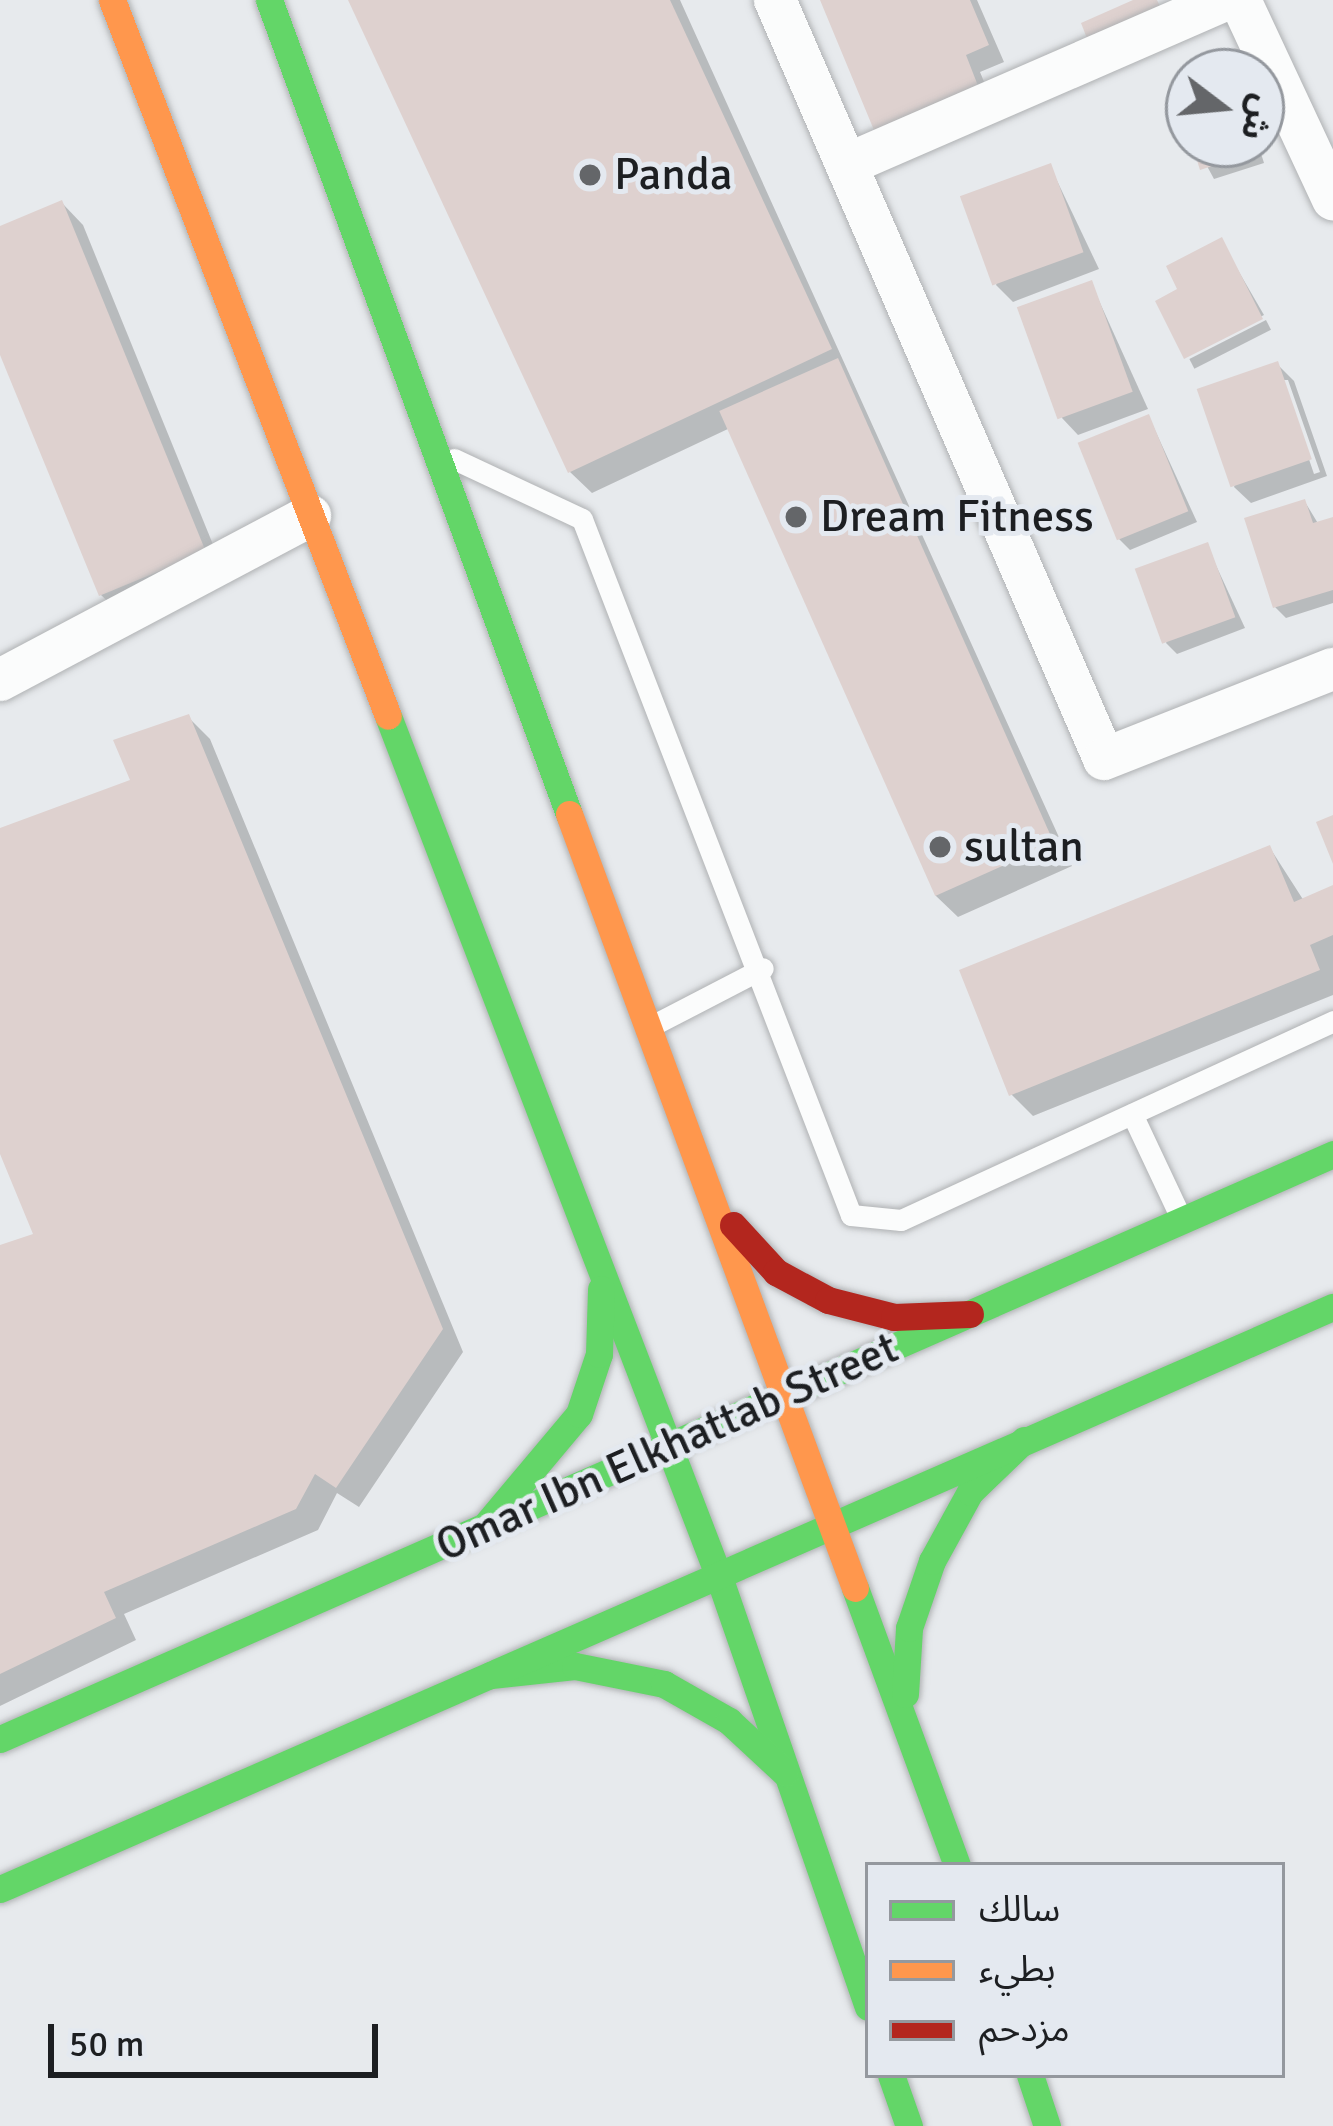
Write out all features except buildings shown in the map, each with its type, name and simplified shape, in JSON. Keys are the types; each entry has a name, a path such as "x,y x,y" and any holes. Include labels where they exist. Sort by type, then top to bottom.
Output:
{"main road":[{"path":"112,0 719,1576 865,1999"},
{"path":"269,0 839,1520 957,1862"},
{"name":"Omar Ibn Elkhattab Street","path":"0,1739 1333,1154"},
{"path":"725,1216 776,1272 828,1300 894,1317 970,1314"},
{"path":"485,1526 579,1414 598,1354 602,1274"},
{"path":"0,1888 1333,1307"},
{"path":"904,1710 908,1628 932,1561 970,1492 1024,1439"},
{"path":"491,1676 575,1666 664,1684 729,1720 788,1777"},
{"path":"892,2078 909,2126"},
{"path":"1031,2078 1047,2126"}],"street":[{"path":"775,0 1103,759 1333,669"},
{"path":"848,164 1225,0"},
{"path":"1240,0 1333,199"},
{"path":"0,680 310,516"}],"lane":[{"path":"437,451 582,519 582,543 763,968 851,1215 901,1220 1333,1021"},
{"path":"651,1026 763,968"},
{"path":"1132,1114 1182,1220"}],"traffic: fast":[{"path":"269,0 569,814"},
{"path":"388,716 719,1577 865,1998"},
{"path":"0,1739 1333,1154"},
{"path":"485,1526 579,1414 599,1354 601,1289"},
{"path":"0,1889 1333,1307"},
{"path":"905,1694 909,1628 932,1561 970,1492 1024,1440"},
{"path":"855,1588 956,1862"},
{"path":"491,1675 575,1666 664,1684 729,1721 785,1773"},
{"path":"892,2078 909,2126"},
{"path":"1031,2078 1047,2126"}],"traffic: slow":[{"path":"112,0 388,716"},
{"path":"569,814 855,1588"}],"traffic: jam":[{"path":"733,1225 776,1272 828,1300 894,1317 970,1314"}],"place":[{"name":"Panda","path":"590,175"},
{"name":"Dream Fitness","path":"796,517"},
{"name":"sultan","path":"940,847"}]}
